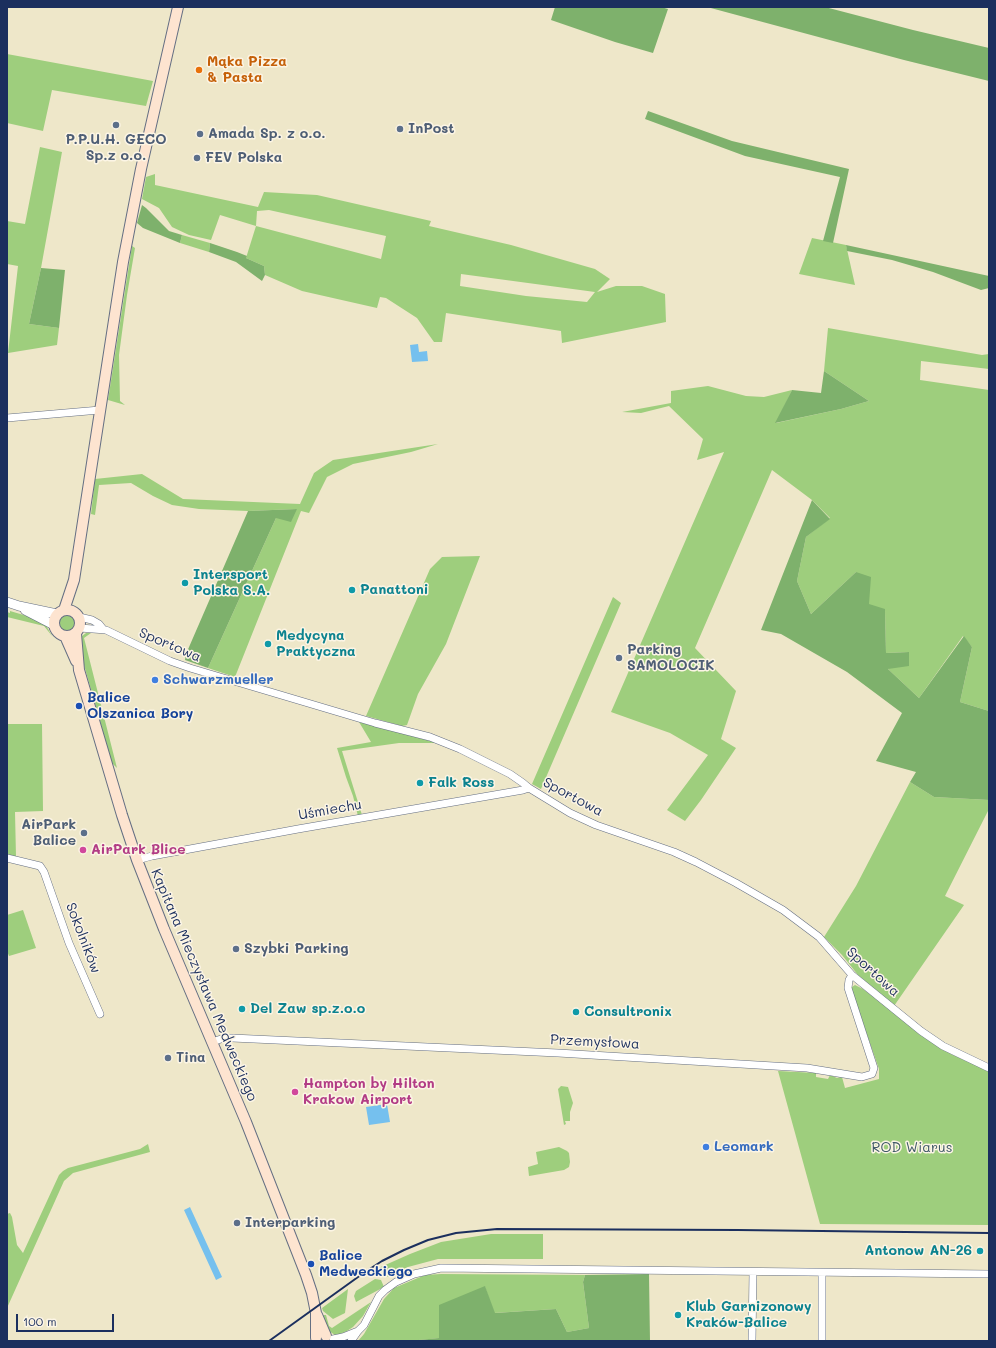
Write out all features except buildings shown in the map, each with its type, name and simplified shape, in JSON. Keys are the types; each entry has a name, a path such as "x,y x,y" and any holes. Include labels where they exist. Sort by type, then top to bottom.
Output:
{"main road":[{"path":"68,613 124,254 141,169 178,7"},
{"path":"68,613 81,624 78,631 69,636 65,636 58,632 54,625 54,618 68,613"},
{"name":"Kapitana Mieczysława Medweckiego","path":"78,631 78,664"},
{"name":"Kapitana Mieczysława Medweckiego","path":"65,636 78,664 122,815 158,917 246,1122 306,1275 312,1293 316,1313 314,1340"},
{"name":"Kapitana Mieczysława Medweckiego","path":"316,1313 331,1339"},
{"path":"314,1340 331,1339"}],"street":[{"path":"7,418 100,410"},
{"path":"7,602 19,606 54,625"},
{"path":"19,606 68,613"},
{"name":"Sportowa","path":"68,613 92,620 99,624 103,629 170,661 190,668 375,723 430,737 460,749 510,774 523,782 529,788 570,813 593,824 674,852 760,896 787,913 819,938 852,975 921,1031 944,1046 989,1068"},
{"name":"Sportowa","path":"78,631 103,629"},
{"name":"Uśmiechu","path":"137,860 298,829 529,788"},
{"name":"Sokolników","path":"7,858 40,866 44,872 69,943 100,1014"},
{"name":"Przemysłowa","path":"212,1042 224,1038 232,1038 558,1053 807,1068 862,1077 872,1074 874,1068 848,988 849,980 852,975"},
{"path":"351,1341 364,1325 379,1296 385,1290 396,1282 414,1274 429,1270 449,1268 989,1274"},
{"path":"752,1341 753,1272"},
{"path":"822,1273 822,1341"},
{"path":"331,1339 358,1331"}],"green space":[{"path":"555,7 661,7 668,9 653,53 615,42 551,20"},
{"path":"707,7 825,7 989,48 989,81 904,60"},
{"path":"7,54 153,81 146,106 52,90 43,131 7,123"},
{"path":"648,111 732,141 849,169 833,243 823,241 840,177 745,156 645,119"},
{"path":"40,147 62,152 41,268 29,324 59,328 57,345 8,353 18,266 7,264 7,221 25,224"},
{"path":"155,174 155,185 258,207 264,192 317,195 431,221 429,226 511,245 595,269 610,279 597,292 616,286 642,286 665,294 666,322 562,343 561,331 446,313 442,342 434,342 417,318 386,298 380,297 377,308 302,291 265,275 264,266 246,258 256,226 220,215 211,240 189,235 172,227 159,208 142,199 146,177","holes":["269,210 386,236 381,259 256,226 257,211","461,274 595,292 587,302 526,296 460,286"]},
{"path":"142,205 169,231 182,235 180,243 143,228 137,223"},
{"path":"182,235 210,243 209,252 180,243"},
{"path":"812,238 846,245 855,285 799,274"},
{"path":"210,243 247,256 246,258 264,266 265,275 262,281 236,262 209,252"},
{"path":"846,245 989,276 989,288 981,290 933,272 892,260 847,251"},
{"path":"132,246 135,248 119,355 120,401 125,405 108,400"},
{"path":"41,268 65,270 59,328 29,324"},
{"path":"828,328 982,355 989,354 989,369 921,361 920,380 989,390 989,711 960,702 972,647 963,636 919,698 888,669 909,652 886,653 885,610 869,605 856,572 811,614 797,581 806,537 830,518 812,500 772,470 695,648 736,691 721,739 736,748 685,821 667,810 708,755 670,733 611,712 724,452 697,460 703,439 669,406 641,413 622,412 671,403 671,391 708,386 746,396 764,397 792,390 776,423 841,409 869,401 824,371"},
{"path":"824,371 869,401 841,409 775,423 792,390 821,393"},
{"path":"438,444 411,452 353,464 327,477 309,513 301,511 235,677 208,668 276,518 297,509 248,511 199,509 172,505 131,483 99,485 95,515 91,514 95,479 142,474 183,499 300,504 314,473 333,460"},
{"path":"812,500 830,519 806,537 797,581 811,614 856,572 871,577 869,604 885,609 886,653 909,652 909,666 888,669 919,698 964,636 972,647 960,702 989,711 989,800 934,797 910,782 916,772 876,761 902,713 847,672 781,634 761,630"},
{"path":"297,509 291,522 276,518 208,668 185,660 186,654 248,511"},
{"path":"480,556 446,644 418,694 407,725 402,726 366,716 430,569 442,557"},
{"path":"613,597 621,603 541,789 532,784"},
{"path":"10,611 44,623 52,636 44,626 7,617 7,612 10,613"},
{"path":"67,613 74,616 77,623 74,630 67,633 60,630 57,623 60,616"},
{"path":"86,633 91,633 84,638 117,768 112,763 82,658 80,642 82,636"},
{"path":"359,722 438,743 399,743 342,751 362,815 358,816 337,748 371,742"},
{"path":"7,724 42,724 43,811 15,812 16,857 7,854"},
{"path":"910,782 934,797 989,800 989,809 945,896 964,905 894,1006 858,975 842,955 824,937 856,886"},
{"path":"23,910 36,948 9,956 7,951 7,915"},
{"name":"ROD Wiarus","path":"855,985 863,989 951,1054 989,1071 989,1225 820,1224 778,1071 816,1073 816,1077 828,1079 830,1075 837,1078 842,1077 845,1088 879,1079 879,1069 852,992 852,987"},
{"path":"561,1086 568,1087 573,1103 570,1112 570,1121 565,1121 566,1124 564,1125 558,1089"},
{"path":"148,1144 150,1152 73,1173 64,1181 7,1308 7,1214 10,1213 12,1217 17,1245 23,1253 59,1175 63,1171 68,1168 140,1149"},
{"path":"559,1147 569,1153 569,1167 564,1170 529,1176 528,1167 538,1164 536,1152"},
{"path":"491,1234 543,1234 543,1259 438,1259 408,1267 388,1277 383,1272 374,1270 441,1242"},
{"path":"649,1274 650,1341 408,1341 439,1338 439,1305 485,1286 495,1313 556,1309 567,1332 589,1328 583,1282 585,1275"},
{"path":"425,1275 585,1275 583,1282 589,1328 567,1332 556,1309 494,1313 485,1287 440,1338 408,1341 358,1341 364,1334 384,1299 394,1288"},
{"path":"375,1279 381,1280 384,1287 356,1302 354,1296 356,1291"},
{"path":"348,1289 345,1313 333,1319 323,1311 322,1308"},
{"path":"371,1302 363,1316 353,1327 347,1331 335,1335 329,1331 323,1315 326,1315 329,1326 332,1328"}],"water":[{"path":"418,344 419,352 427,351 428,361 412,362 410,345"},
{"path":"387,1104 390,1122 369,1125 366,1107"},
{"path":"190,1207 222,1277 216,1280 184,1210"}],"railway":[{"path":"269,1341 382,1261 428,1240 456,1233 497,1229 989,1233"}],"place":[{"name":"Mąka Pizza & Pasta","path":"199,70"},
{"name":"P.P.U.H. GECO Sp.z o.o.","path":"116,125"},
{"name":"InPost","path":"400,129"},
{"name":"Amada Sp. z o.o.","path":"200,134"},
{"name":"FEV Polska","path":"197,158"},
{"name":"Intersport Polska S.A.","path":"185,583"},
{"name":"Panattoni","path":"352,590"},
{"name":"Medycyna Praktyczna","path":"268,644"},
{"name":"Parking SAMOLOCIK","path":"619,658"},
{"name":"Schwarzmueller","path":"155,680"},
{"name":"Balice Olszanica Bory","path":"79,706"},
{"name":"Falk Ross","path":"420,783"},
{"name":"AirPark Balice","path":"84,833"},
{"name":"AirPark Blice","path":"83,850"},
{"name":"Szybki Parking","path":"236,949"},
{"name":"Del Zaw sp.z.o.o","path":"242,1009"},
{"name":"Consultronix","path":"576,1012"},
{"name":"Tina","path":"168,1058"},
{"name":"Hampton by Hilton Krakow Airport","path":"295,1092"},
{"name":"Leomark","path":"706,1147"},
{"name":"Interparking","path":"237,1223"},
{"name":"Antonow AN-26","path":"980,1251"},
{"name":"Balice Medweckiego","path":"311,1264"},
{"name":"Klub Garnizonowy Kraków-Balice","path":"678,1315"}]}
